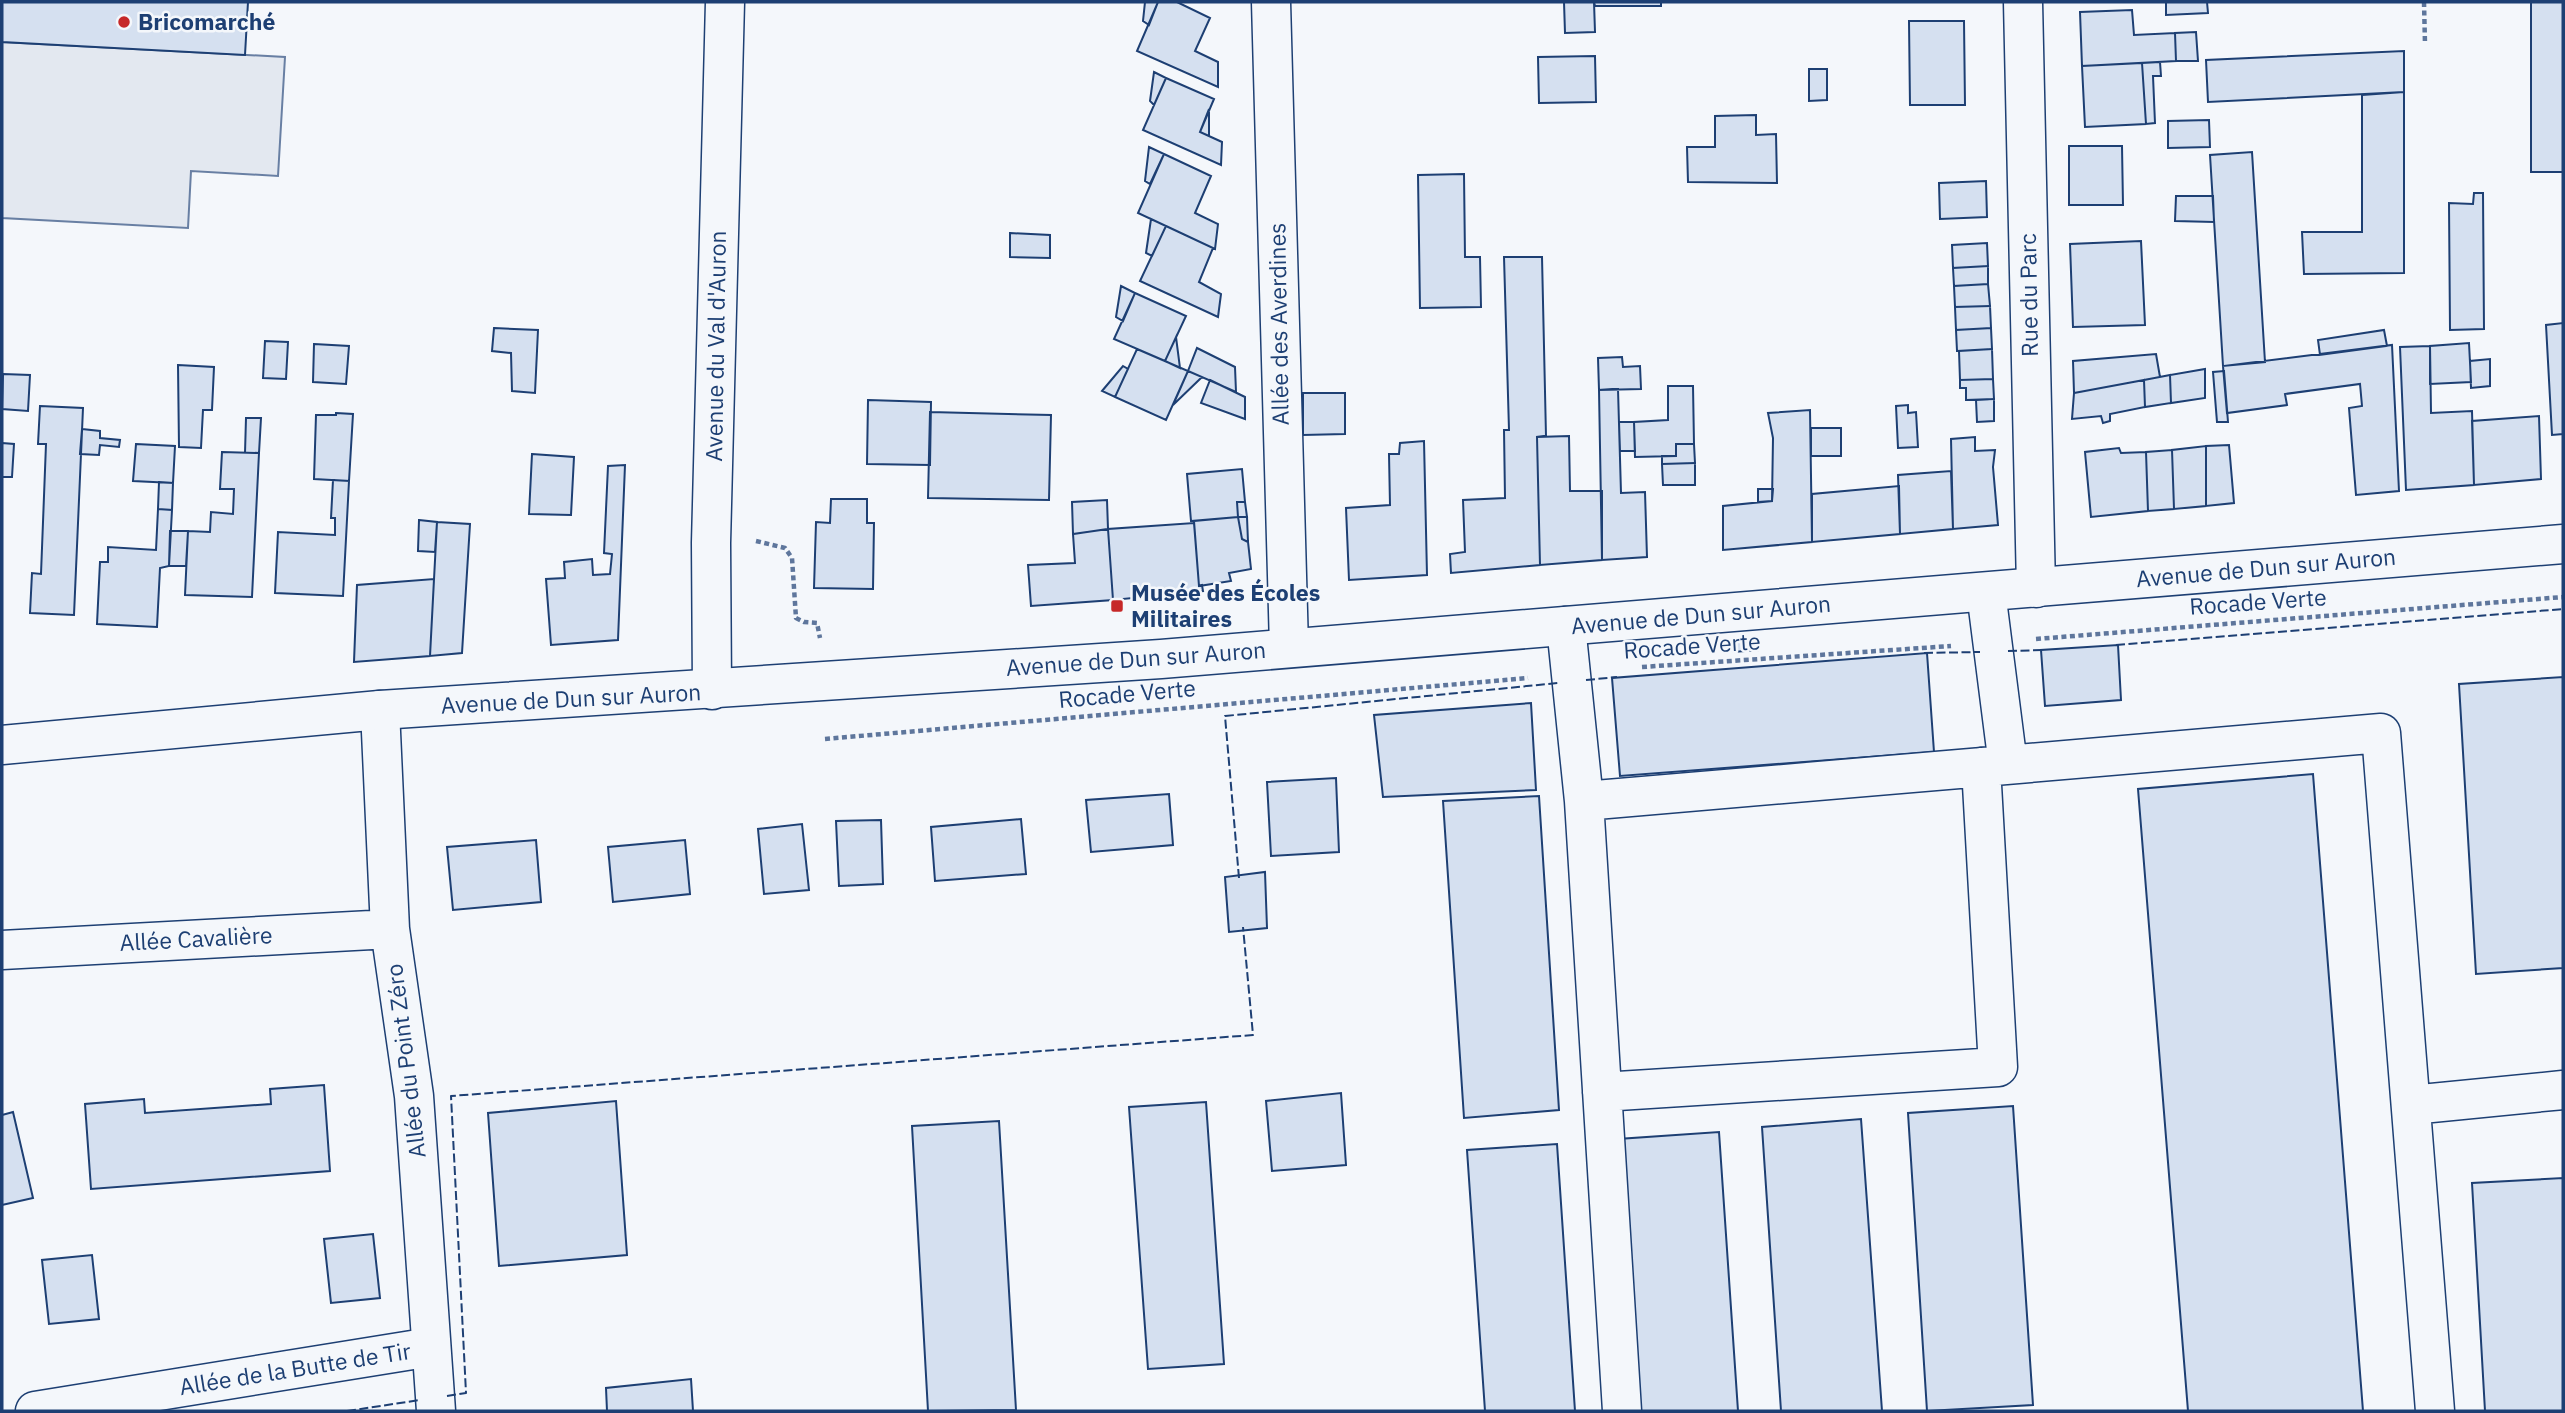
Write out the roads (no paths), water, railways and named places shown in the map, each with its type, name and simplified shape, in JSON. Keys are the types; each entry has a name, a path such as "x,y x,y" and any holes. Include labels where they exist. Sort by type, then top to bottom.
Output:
{"main road":[{"name":"Avenue du Val d'Auron","path":"712,690 712,530 725,2"},
{"name":"Allée des Averdines","path":"1270,2 1289,647"},
{"name":"Rue du Parc","path":"2023,2 2036,588"},
{"name":"Avenue de Dun sur Auron","path":"2,745 380,710 712,690 1566,626 2563,544"},
{"path":"1602,1092 1998,1068 1993,643 1986,592"},
{"path":"1566,626 1584,801 1622,1411"},
{"name":"Allée du Point Zéro","path":"380,710 390,929 414,1096 436,1411"},
{"path":"1584,801 2381,733 2435,1411"},
{"name":"Allée Cavalière","path":"2,950 390,929"},
{"path":"2411,1105 2563,1090"},
{"name":"Allée de la Butte de Tir","path":"35,1411 431,1347"}],"place":[{"name":"Bricomarché","path":"124,22"},
{"name":"Musée des Écoles Militaires","path":"1117,606"}]}
